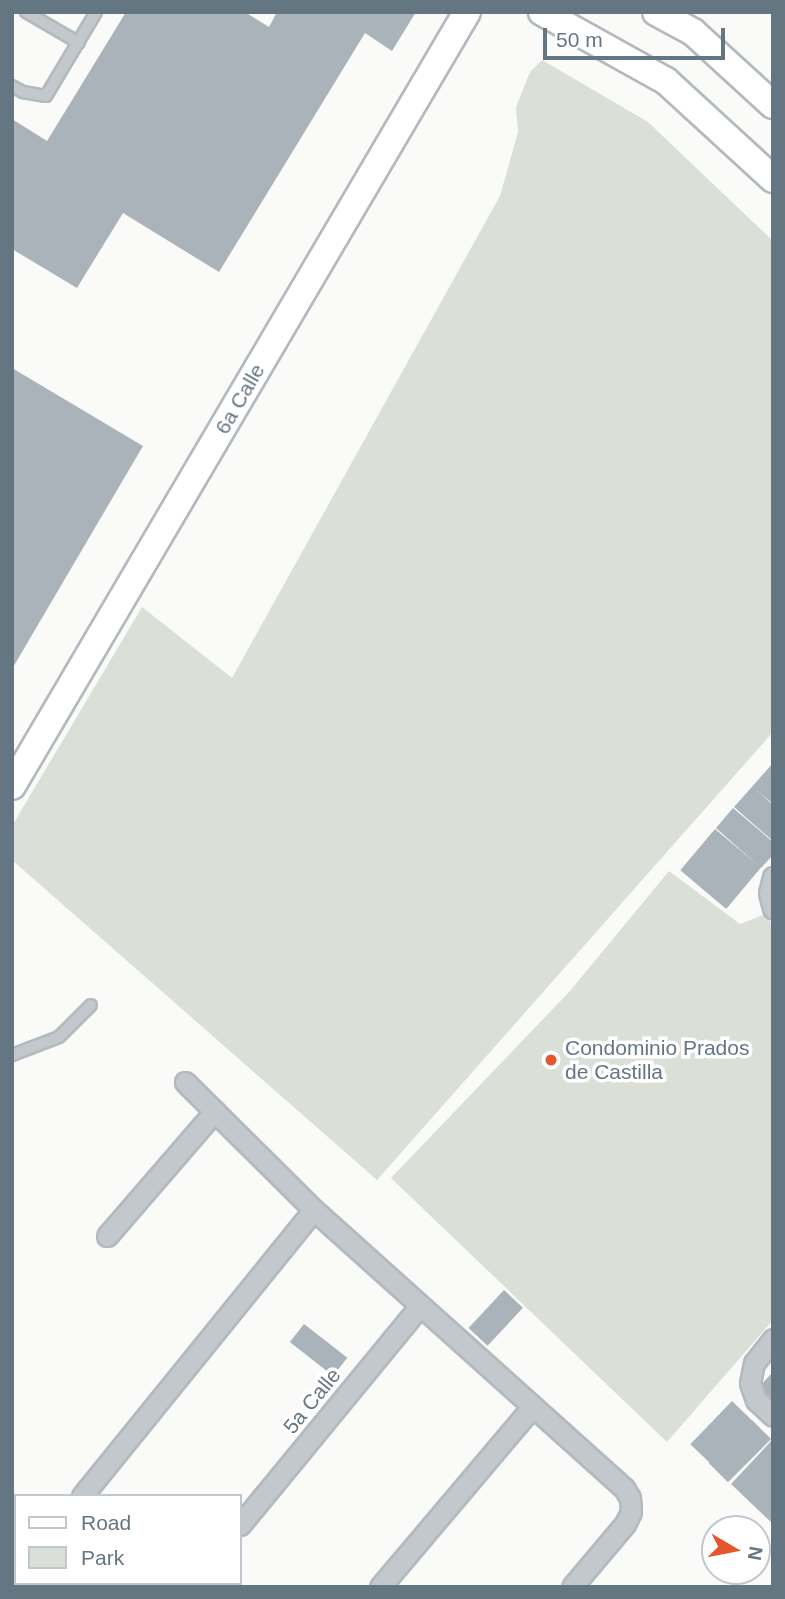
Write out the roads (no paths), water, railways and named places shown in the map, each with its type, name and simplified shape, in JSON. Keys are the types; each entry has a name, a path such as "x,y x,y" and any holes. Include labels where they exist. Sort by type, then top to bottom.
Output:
{"main road":[{"name":"6a Calle","path":"12,786 467,12"},
{"path":"542,12 666,81 773,178"},
{"path":"656,12 693,32 773,105"}],"street":[{"path":"185,1082 314,1210 624,1488 630,1498 631,1512 625,1524 572,1587"},
{"path":"107,1236 215,1111"},
{"path":"84,1494 314,1210"},
{"name":"5a Calle","path":"242,1523 420,1306"},
{"path":"773,1339 754,1363 750,1383 755,1399 773,1416"},
{"path":"380,1587 532,1408"}],"lane":[{"path":"26,12 79,43"},
{"path":"12,86 23,92 46,96 96,12"},
{"path":"12,1055 59,1037 91,1005"}],"place":[{"name":"Condominio Prados de Castilla","path":"551,1060"}]}
